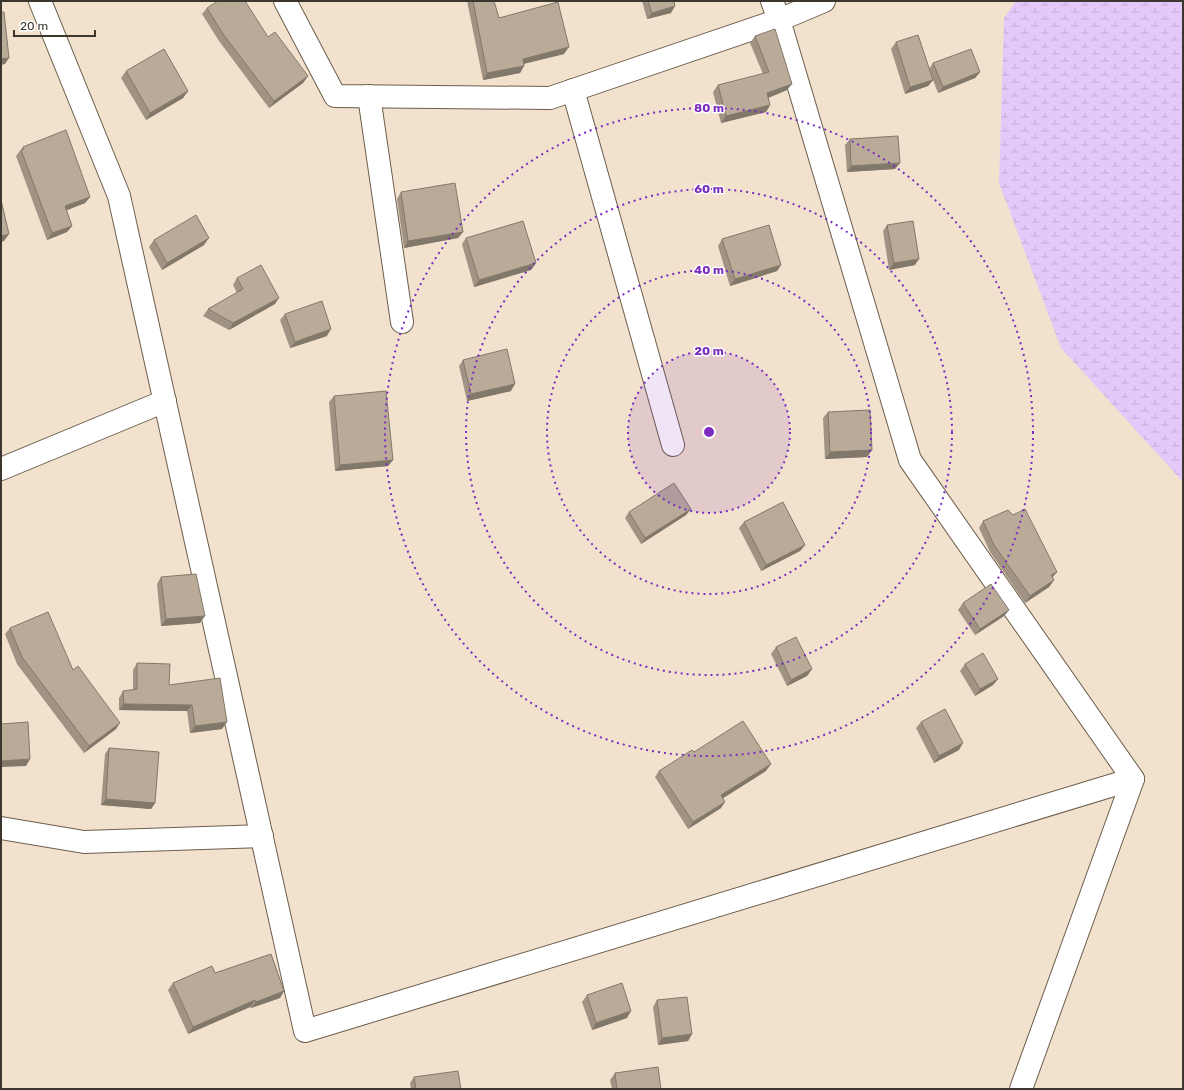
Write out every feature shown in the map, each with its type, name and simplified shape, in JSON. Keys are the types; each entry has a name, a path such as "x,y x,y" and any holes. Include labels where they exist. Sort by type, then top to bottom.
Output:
{"street":[{"path":"40,1 119,196 305,1032 1134,779"},
{"path":"285,1 335,96 550,98 776,10 824,1"},
{"path":"776,10 910,460 1134,779"},
{"path":"573,90 673,445"},
{"path":"369,96 402,322"},
{"path":"1,469 165,402"},
{"path":"1021,1089 1134,779"},
{"path":"1,828 84,842 262,836"}],"green space":[{"path":"1016,1 1183,1 1183,482 1061,348 999,183 1004,18"}],"building":[{"path":"218,1 245,1 268,37 275,32 308,76 274,101 223,34 207,8"},
{"path":"473,1 494,1 499,18 558,2 569,47 523,59 524,66 487,73"},
{"path":"648,1 674,1 675,6 652,13"},
{"path":"1,12 4,12 9,58 1,59"},
{"path":"775,29 792,84 767,93 770,105 726,116 718,85 769,72 755,36"},
{"path":"918,35 933,80 910,87 896,42"},
{"path":"164,49 188,91 150,113 126,71"},
{"path":"971,49 980,72 943,87 933,63"},
{"path":"66,130 90,197 65,206 72,226 52,233 21,150 24,149 23,147"},
{"path":"898,136 900,163 851,166 850,139"},
{"path":"455,183 463,232 408,241 401,192"},
{"path":"1,200 9,234 1,236"},
{"path":"196,215 209,238 167,263 154,240"},
{"path":"523,221 536,263 479,280 466,238"},
{"path":"913,221 919,259 894,263 887,225"},
{"path":"769,225 781,265 735,279 722,239"},
{"path":"261,265 279,298 233,323 208,309 243,289 237,278"},
{"path":"322,301 331,329 295,342 285,314"},
{"path":"507,349 515,384 471,394 463,360"},
{"path":"386,391 393,460 340,465 334,396"},
{"path":"870,410 872,450 830,452 828,412"},
{"path":"674,483 691,509 645,538 629,512"},
{"path":"783,502 805,545 766,565 744,522"},
{"path":"1025,509 1057,572 1051,575 1054,580 1030,596 994,545 983,521 1008,510 1013,515"},
{"path":"196,574 205,616 166,619 161,577"},
{"path":"991,584 1009,610 980,629 963,603"},
{"path":"48,612 73,670 78,666 120,723 89,746 22,657 10,628"},
{"path":"796,637 812,669 791,680 776,647"},
{"path":"983,653 998,679 980,689 965,664"},
{"path":"137,663 170,664 169,685 220,678 227,722 195,726 192,705 124,704 123,691 137,689"},
{"path":"945,709 963,743 939,756 921,722"},
{"path":"743,721 771,764 721,795 725,802 693,822 659,771 692,750 694,752"},
{"path":"28,722 30,759 1,761 1,724"},
{"path":"109,748 159,752 155,803 106,799"},
{"path":"271,954 284,991 256,1002 255,1000 193,1027 173,983 212,966 215,973"},
{"path":"622,983 631,1011 596,1023 587,995"},
{"path":"687,997 692,1034 662,1038 657,1000"},
{"path":"658,1067 661,1089 617,1089 615,1073"},
{"path":"458,1071 461,1089 416,1089 414,1077"}]}
